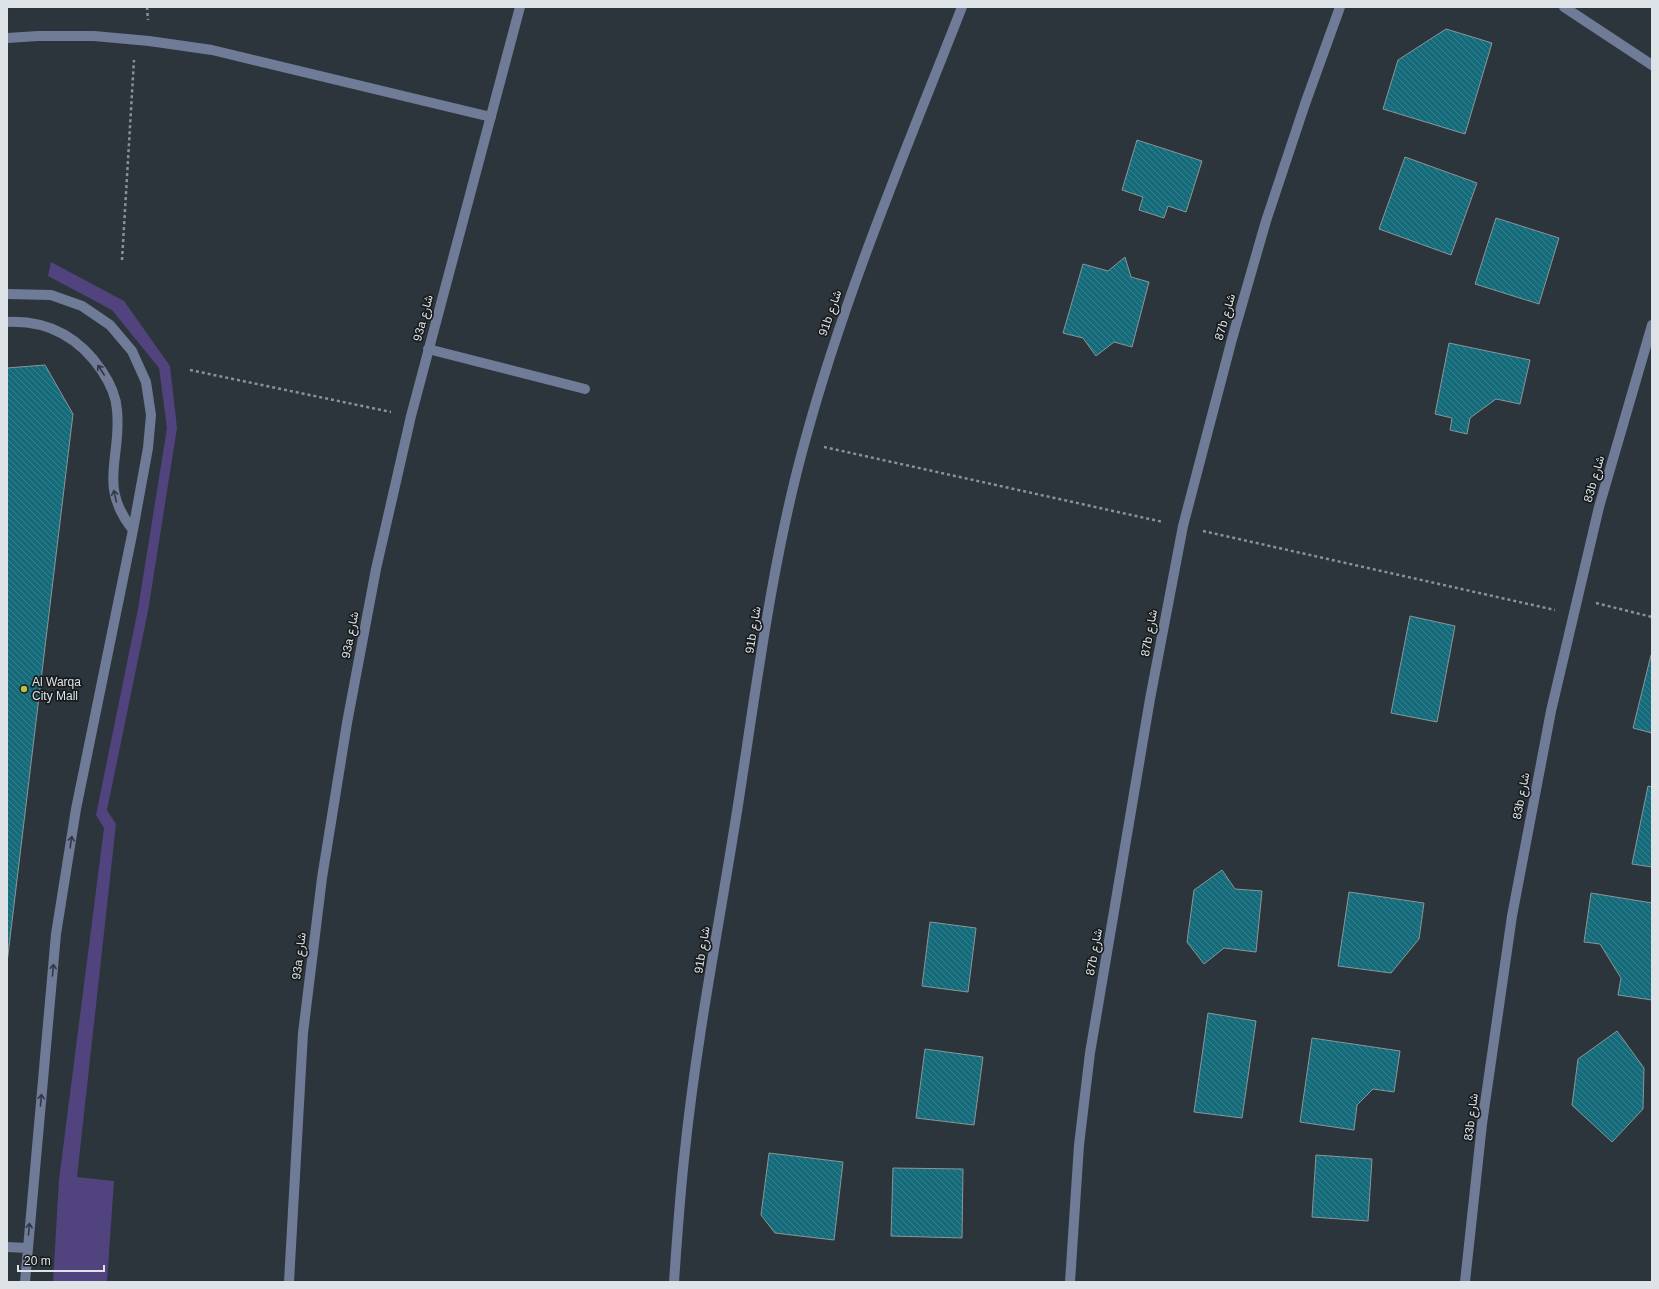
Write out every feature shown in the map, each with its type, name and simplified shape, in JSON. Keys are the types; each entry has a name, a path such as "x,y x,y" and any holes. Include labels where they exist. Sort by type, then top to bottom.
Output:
{"street":[{"name":"93a شارع","path":"289,1282 303,1033 322,878 347,723 372,592 411,416 520,7"},
{"name":"91b شارع","path":"674,1282 685,1148 697,1059 771,599 789,508 804,442 836,337 862,264 962,7"},
{"name":"87b شارع","path":"1070,1282 1079,1145 1090,1053 1154,676 1183,526 1232,339 1266,221 1305,104 1340,7"},
{"path":"1564,7 1652,65"},
{"path":"7,38 38,36 94,36 212,50 490,117"},
{"path":"7,294 51,296 82,306 110,325 132,351 146,382 151,415 148,448 133,530 76,809 56,934 25,1282"},
{"path":"7,322 42,324 56,329 70,337 84,349 106,378 114,395 117,410 117,428 112,471 115,498 125,520 133,530"},
{"name":"83b شارع","path":"1465,1282 1482,1124 1512,916 1551,711 1599,507 1652,325"},
{"path":"428,349 585,389"},
{"path":"7,1247 27,1248"}],"path":[{"path":"122,260 135,40"},
{"path":"190,370 411,416"},
{"path":"1578,599 1652,616"}],"shaded area":[{"path":"51,262 124,301 170,366 177,428 148,611 107,810 116,824 77,1177 114,1181 107,1282 53,1282 59,1180 104,828 96,815 138,609 167,428 159,368 112,310 48,276"}],"building":[{"path":"1446,29 1492,43 1465,134 1383,109 1398,60"},
{"path":"1137,140 1202,161 1186,212 1168,206 1164,218 1139,210 1143,197 1122,190"},
{"path":"1405,157 1477,183 1451,255 1379,229"},
{"path":"1496,218 1559,238 1539,304 1475,284"},
{"path":"1125,257 1131,277 1149,282 1132,347 1114,342 1096,356 1083,338 1063,333 1083,264 1108,271"},
{"path":"1449,343 1530,360 1520,404 1496,399 1470,418 1467,434 1450,430 1452,418 1435,414"},
{"name":"Al Warqa City Mall","path":"45,365 73,414 7,963 7,368"},
{"path":"1410,616 1455,626 1437,722 1391,713"},
{"path":"1652,655 1652,733 1633,728"},
{"path":"1648,786 1652,787 1652,867 1632,864"},
{"path":"1222,870 1235,889 1262,891 1256,952 1224,948 1204,964 1187,942 1194,890"},
{"path":"1349,892 1424,903 1419,939 1391,973 1338,966"},
{"path":"1591,893 1652,903 1652,1000 1618,995 1621,978 1600,944 1584,942"},
{"path":"930,922 976,928 968,992 922,986"},
{"path":"1208,1013 1256,1021 1242,1118 1194,1112"},
{"path":"1617,1031 1644,1068 1643,1109 1612,1142 1572,1105 1578,1059"},
{"path":"1312,1038 1400,1051 1394,1092 1373,1089 1357,1105 1354,1130 1300,1122"},
{"path":"925,1049 983,1057 974,1125 916,1118"},
{"path":"769,1153 843,1162 834,1240 775,1233 761,1215"},
{"path":"1316,1155 1372,1159 1368,1221 1312,1217"},
{"path":"893,1168 963,1169 962,1238 891,1236"}],"place":[{"name":"Al Warqa City Mall","path":"24,689"}]}
